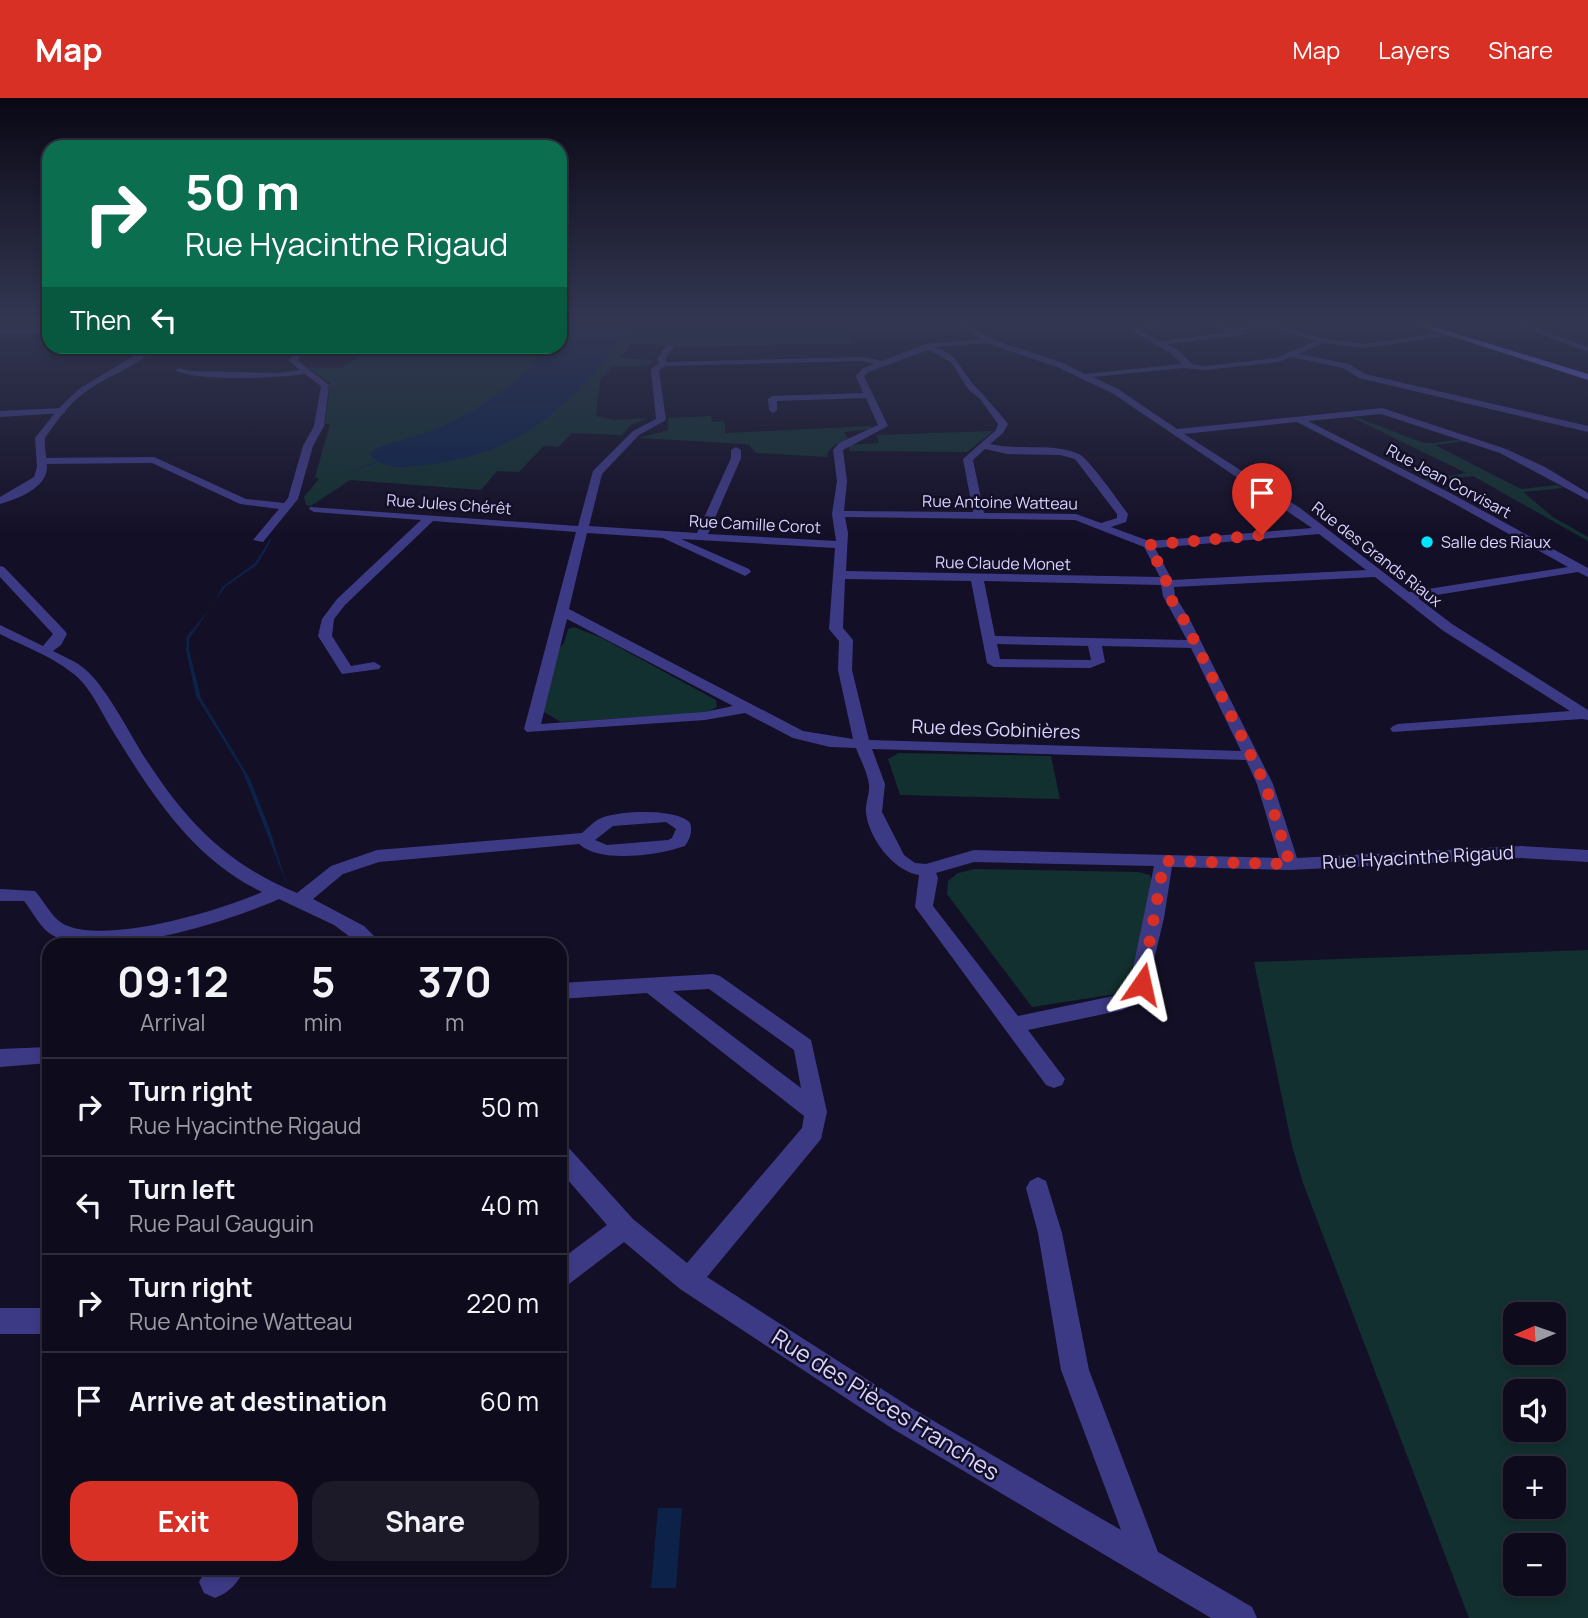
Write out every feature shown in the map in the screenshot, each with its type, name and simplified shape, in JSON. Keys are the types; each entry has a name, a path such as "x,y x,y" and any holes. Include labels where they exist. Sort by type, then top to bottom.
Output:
{"street":[{"path":"0,502 37,481 42,474 40,438 79,395"},
{"path":"259,540 288,507 308,446 321,421 324,395"},
{"path":"658,395 661,420 636,433 599,470 532,729 705,716 748,708"},
{"path":"773,411 772,399 867,395 883,426 842,445 838,450 842,481 837,514 842,533 836,629 846,640 845,670 862,744 877,784 874,812 878,825 897,859 911,868 926,870 929,878 924,907 1054,1079"},
{"path":"979,517 968,459 1000,431 1001,421 980,395"},
{"name":"Rue des Grands Riaux","path":"1121,395 1323,530 1447,627 1586,715"},
{"path":"1443,395 1588,429"},
{"path":"0,414 62,411"},
{"path":"1175,432 1376,411 1393,414 1503,451 1588,497"},
{"name":"Rue Jean Corvisart","path":"1295,418 1585,569"},
{"path":"984,446 1007,451 1060,452 1078,457 1123,514 1122,520 1102,526"},
{"path":"701,537 736,458 736,450"},
{"path":"42,461 154,460 244,502 288,507"},
{"path":"1569,485 1588,483"},
{"name":"Rue Jules Chérêt","path":"313,509 582,530"},
{"name":"Rue Antoine Watteau","path":"837,514 1076,517 1148,545 1323,530"},
{"path":"374,666 346,671 325,636 328,619 341,602 430,518"},
{"name":"Rue Camille Corot","path":"582,530 840,545"},
{"name":"Rue Camille Corot","path":"668,535 671,540 745,572"},
{"path":"1148,545 1166,583 1169,596 1269,795 1290,864"},
{"path":"1407,596 1585,569"},
{"path":"0,570 60,634 57,642 43,652"},
{"name":"Rue Claude Monet","path":"840,575 1166,583 1378,573"},
{"path":"977,578 994,663 1090,664 1098,662 1094,642"},
{"name":"Rue des Gobinières","path":"562,611 798,734 813,739 862,744 1251,756"},
{"path":"0,629 77,670 91,685 155,782 197,836 228,865 260,886 300,900 360,930 367,938"},
{"path":"989,640 1195,644"},
{"path":"1398,729 1586,715"},
{"path":"300,900 337,870 377,856 586,838 611,821 668,817 682,823 684,829 678,842 670,845 605,851 587,843 586,838"},
{"name":"Rue Hyacinthe Rigaud","path":"926,870 974,856 1290,864 1521,852 1588,856"},
{"path":"1012,1024 1123,1002 1138,992 1164,861"},
{"path":"0,895 29,895 57,929 76,936 158,931 228,913 258,903 278,892"},
{"path":"567,991 713,981 804,1046 816,1112 813,1132 689,1280"},
{"path":"651,985 816,1112"},
{"path":"0,1058 42,1055"},
{"name":"Rue des Pièces Franches","path":"567,1162 624,1227 689,1280 903,1419 1241,1618"},
{"path":"1038,1188 1051,1232 1075,1372 1135,1522 1145,1560"},
{"path":"567,1270 624,1227"},
{"path":"0,1321 42,1321"}],"green space":[{"path":"329,395 598,395 596,416 614,420 649,418 631,425 622,435 572,433 558,447 544,446 519,472 497,471 481,490 350,480 311,506 306,505 304,497 319,479 315,477 330,424 325,424"},
{"path":"711,416 712,422 724,421 726,433 871,426 872,429 844,432 848,439 831,448 827,457 756,453 749,445 744,444 639,438 668,430 668,418"},
{"path":"1349,416 1422,442 1466,441 1435,445 1521,489 1557,485 1563,488 1523,492 1553,517 1588,537 1588,541 1473,476 1428,482 1423,480 1466,473"},
{"path":"993,431 967,452 850,451 848,445 879,443 876,435"},
{"path":"574,627 602,638 716,700 717,707 706,713 561,722 542,711 557,650 564,643 568,629"},
{"path":"899,753 1051,756 1060,799 900,795 888,759"},
{"path":"975,869 1138,872 1150,875 1152,882 1129,992 1032,1007 947,894 948,881 958,873"},
{"path":"1588,950 1588,1618 1469,1618 1303,1183 1292,1146 1254,962"}],"water":[{"path":"496,395 574,395 524,434 497,447 432,464 405,467 379,462 346,473 377,461 369,454 375,449 442,426"},
{"path":"272,539 257,565 225,587 216,601 222,587 255,563"},
{"path":"210,609 189,639 201,698 250,779 287,885 243,772 196,696 186,650 187,636"},
{"path":"658,1508 682,1508 676,1588 651,1588"}],"place":[{"name":"Salle des Riaux","path":"1427,542"}],"route":[{"path":"1142,984 1164,861 1290,864 1265,784 1184,620 1169,596 1165,575 1148,545 1262,535"}]}
